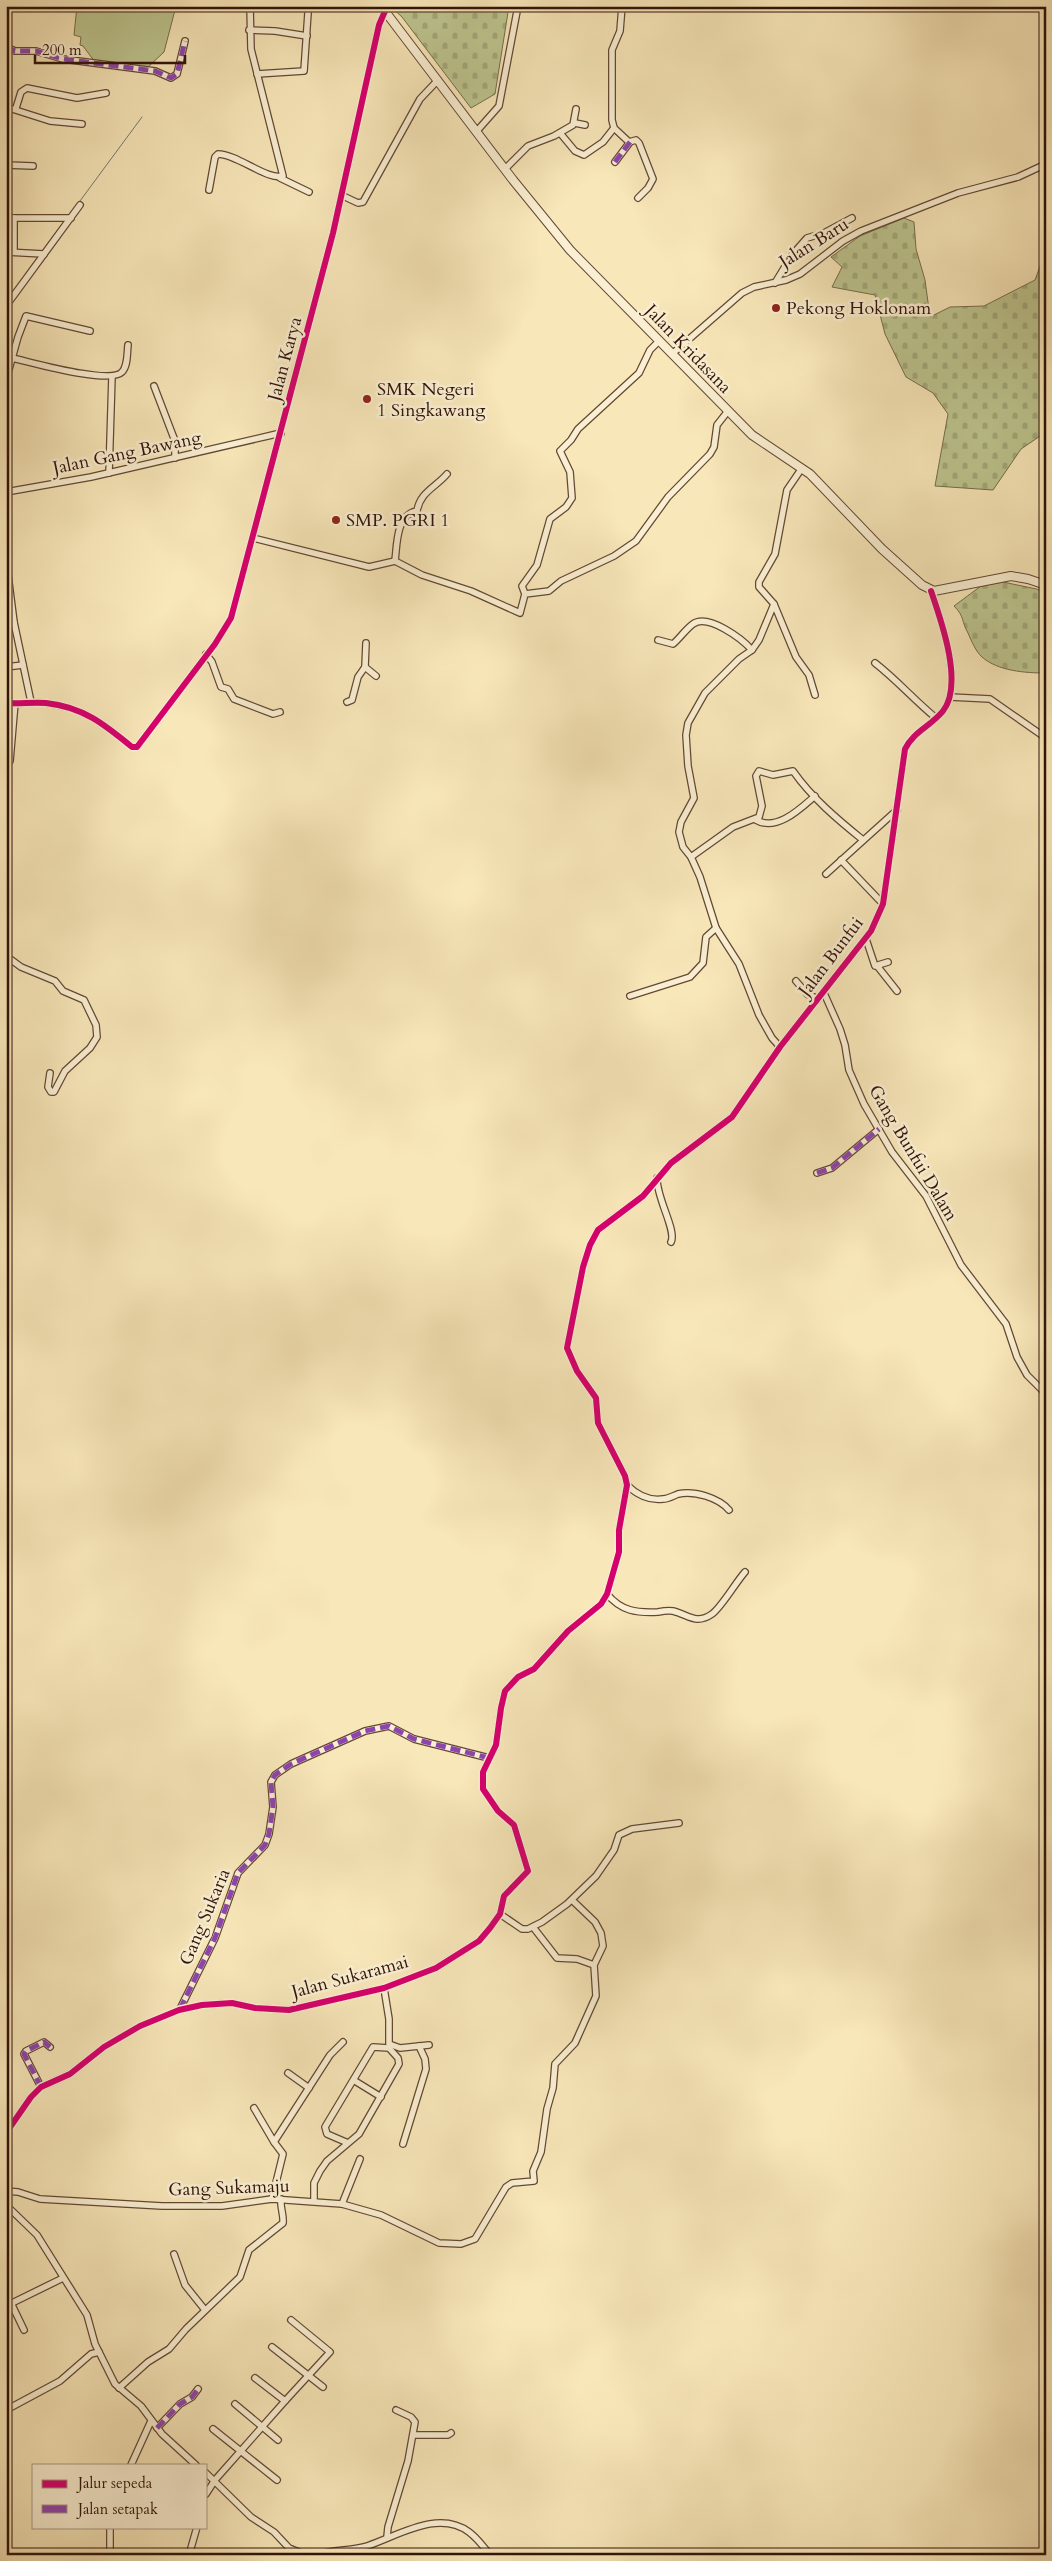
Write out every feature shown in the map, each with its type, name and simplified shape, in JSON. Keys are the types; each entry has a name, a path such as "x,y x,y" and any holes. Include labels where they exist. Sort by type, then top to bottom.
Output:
{"street":[{"path":"250,6 249,30 257,74 283,175 279,177"},
{"path":"476,132 499,106 518,6"},
{"path":"622,6 621,25 612,54 611,107 614,128 630,142"},
{"name":"Jalan Kridasana","path":"383,9 504,169 570,250 758,440 802,468 882,549 930,591"},
{"name":"Jalan Karya","path":"31,702 72,708 98,719 134,748 141,743 206,654 234,610 328,252 383,9"},
{"path":"257,74 304,71 308,13"},
{"path":"249,30 275,31 307,36"},
{"path":"6,47 15,51 36,51 63,59 155,71 171,78 177,74 185,41"},
{"path":"341,195 358,203 363,202 420,99 438,80"},
{"path":"16,108 20,92 27,88 77,98 106,93"},
{"path":"6,107 16,108 50,121 82,124"},
{"path":"575,123 576,109"},
{"path":"504,169 528,146 560,133 575,123 584,125"},
{"path":"560,133 575,151 584,155 604,142 614,128"},
{"path":"615,162 630,142 636,140 641,146 652,176 651,184 638,198"},
{"path":"208,190 215,157 220,153 279,177 309,192"},
{"name":"Jalan Baru","path":"672,354 739,295 750,288 775,283 800,274 843,241 861,231 964,190 1018,176 1046,164"},
{"path":"6,165 33,166"},
{"path":"6,306 68,218 80,205"},
{"path":"6,218 68,218"},
{"path":"14,218 14,252"},
{"path":"775,283 792,255 808,238 824,233 852,218"},
{"path":"6,252 42,254"},
{"path":"6,380 18,337 27,316 90,331"},
{"path":"253,538 369,567 394,561 422,575 471,591 520,613 525,594 523,583 536,566 550,518 566,507 572,498 570,473 560,453 574,436 640,373 650,350 659,341"},
{"path":"12,358 76,372 112,376 121,373 124,368 128,345"},
{"path":"109,473 112,376"},
{"path":"154,386 175,440 175,458"},
{"path":"525,594 549,591 561,581 614,556 636,540 668,497 710,454 714,447 717,425 728,411"},
{"name":"Jalan Gang Bawang","path":"6,492 109,473 281,433"},
{"path":"802,468 787,490 776,554 759,582 759,587 774,604 796,657 809,675 815,695"},
{"path":"394,561 403,519 408,514 417,510 418,503 426,491 447,474"},
{"path":"6,559 14,622 31,702 6,703"},
{"path":"1046,585 1028,578 1011,576 943,591 930,591 939,614 949,659 952,682 950,697 990,699 1046,738"},
{"path":"774,604 752,650 739,659 705,693 688,724 686,735 688,766 694,798 683,814 679,832 683,847 691,857 700,877 716,928 739,964 759,1015 772,1038 780,1047"},
{"path":"6,623 14,622"},
{"path":"658,640 666,644 673,644 692,625 701,622 737,636 752,650"},
{"path":"347,702 352,700 358,677 365,666 366,643"},
{"path":"206,654 212,662 221,687 228,689 234,699 273,714 280,712"},
{"path":"875,663 897,680 913,699 936,718"},
{"path":"6,667 23,665"},
{"path":"365,666 376,676"},
{"name":"Jalan Bunfui","path":"627,1485 622,1470 598,1423 596,1398 577,1371 567,1348 583,1267 590,1245 598,1230 629,1208 684,1152 732,1117 780,1047 866,939 877,920 883,904 904,749 910,739 944,709 950,697"},
{"path":"6,764 10,761 15,703"},
{"path":"691,857 733,828 756,820 761,814 762,806 756,776 758,771 773,774 793,771 802,785 815,796 827,811 864,840"},
{"path":"756,820 765,824 788,818 815,796"},
{"path":"826,874 897,810"},
{"path":"841,860 883,904"},
{"path":"630,996 690,976 703,962 706,937 716,928"},
{"path":"866,939 873,962 898,991"},
{"path":"6,956 21,967 55,981 63,991 84,1000 96,1024 97,1037 90,1048 65,1071 54,1092 51,1092 48,1087 50,1073"},
{"path":"878,967 888,962"},
{"path":"796,981 807,994 818,999"},
{"name":"Gang Bunfui Dalam","path":"824,993 845,1045 851,1076 879,1129 892,1152 926,1196 961,1264 1006,1324 1017,1357 1027,1375 1046,1394"},
{"path":"817,1173 832,1168 879,1129"},
{"path":"657,1178 660,1200 673,1234 671,1242"},
{"path":"627,1485 636,1493 650,1498 663,1500 686,1493 714,1499 723,1503 729,1510"},
{"path":"489,1758 496,1745 500,1708 506,1691 518,1677 534,1668 550,1654 568,1632 601,1604 607,1594 619,1552 619,1530 627,1485"},
{"path":"607,1594 616,1605 634,1612 672,1611 692,1620 700,1620 714,1613 745,1572"},
{"name":"Gang Sukaria","path":"180,2010 215,1938 238,1873 264,1845 269,1834 273,1807 271,1782 275,1775 296,1762 365,1731 389,1726 414,1739 489,1758"},
{"name":"Jalan Sukaramai","path":"8,2131 41,2087 70,2074 84,2061 121,2036 180,2010 232,2003 272,2010 289,2010 384,1988 436,1968 479,1941 500,1914 504,1896 526,1875 527,1867 514,1825 498,1811 482,1787 483,1772 489,1758"},
{"path":"500,1914 522,1929 533,1927 572,1900 602,1868 614,1850 619,1835 632,1829 679,1823"},
{"path":"533,1927 557,1958 577,1958 594,1965 604,1946 601,1933 590,1915 572,1900"},
{"name":"Gang Sukamaju","path":"6,2191 18,2192 40,2199 162,2206 222,2206 272,2198 342,2204 396,2221 439,2243 465,2244 475,2238 506,2187 512,2183 534,2181 533,2171 541,2152 547,2109 553,2088 555,2064 575,2042 596,1996 594,1965"},
{"path":"314,2202 314,2183 320,2171 359,2134 399,2064 398,2058 389,2046 389,2019 384,1988"},
{"path":"41,2087 24,2054 26,2051 44,2042 50,2047"},
{"path":"274,2142 330,2055 343,2042"},
{"path":"348,2143 327,2134 325,2127 373,2047 389,2046 400,2048 429,2044"},
{"path":"403,2144 426,2068 425,2060 418,2046"},
{"path":"288,2073 309,2088"},
{"path":"354,2080 381,2097"},
{"path":"254,2108 283,2154 272,2198"},
{"path":"6,2123 8,2131"},
{"path":"342,2204 360,2159"},
{"path":"119,2388 148,2362 165,2352 240,2277 249,2250 283,2223 284,2218 280,2210 281,2199"},
{"path":"6,2205 34,2231 88,2317 99,2352 119,2388 137,2402 157,2428 195,2464"},
{"path":"174,2254 185,2285 205,2310"},
{"path":"24,2330 9,2305 63,2278"},
{"path":"208,2491 215,2480 330,2352 291,2320"},
{"path":"272,2347 323,2387"},
{"path":"6,2410 60,2381 91,2354 99,2352"},
{"path":"255,2378 285,2402"},
{"path":"157,2428 176,2407 192,2397 198,2389"},
{"path":"235,2404 278,2440"},
{"path":"387,2537 413,2434 414,2419 396,2410"},
{"path":"131,2464 151,2421"},
{"path":"214,2429 240,2452 277,2480"},
{"path":"413,2434 448,2435 451,2432"},
{"path":"208,2475 251,2517 274,2532 289,2548 306,2555"},
{"path":"318,2555 326,2551 350,2550 431,2524 455,2525 472,2533 490,2555"},
{"path":"110,2528 110,2555"},
{"path":"189,2555 197,2528"}],"green space":[{"path":"77,6 182,6 182,10 175,10 164,52 146,69 95,62 83,46 80,45 81,37 74,35"},
{"path":"390,6 509,6 495,94 471,108 402,17"},
{"path":"904,218 914,222 916,249 925,280 930,317 950,307 984,306 1035,280 1046,250 1046,432 1021,449 993,490 935,486 948,414 933,393 906,377 885,334 875,295 832,287 842,267 831,257 860,236"},
{"path":"1003,582 1046,591 1046,673 1021,672 988,662 974,646 961,616 954,606 981,586"}],"waterway":[{"path":"77,205 142,117"}],"marked path":[{"path":"6,47 15,51 36,51 63,59 155,71 171,78 177,74 185,41"},
{"path":"615,162 630,142"},
{"path":"817,1173 832,1168 879,1129"},
{"path":"180,2009 215,1938 238,1873 265,1845 269,1834 273,1807 271,1782 275,1775 291,1764 365,1731 389,1726 414,1739 489,1758"},
{"path":"41,2087 24,2054 26,2051 44,2042 50,2047"},
{"path":"157,2428 180,2404 192,2397 198,2389"}],"cycle path":[{"path":"6,703 46,703 71,708 102,724 132,747 137,747 215,644 231,618 333,233 379,25 385,11"},
{"path":"6,2133 31,2097 41,2087 70,2074 104,2047 140,2026 179,2010 202,2005 232,2003 255,2008 289,2010 384,1988 436,1968 479,1941 500,1914 504,1896 528,1871 514,1825 498,1811 483,1789 483,1772 496,1745 505,1691 518,1677 534,1669 568,1631 601,1604 607,1594 619,1552 619,1530 627,1485 625,1476 598,1423 596,1398 577,1371 567,1348 583,1267 590,1245 598,1230 643,1196 671,1163 732,1117 780,1047 871,931 883,904 905,749 917,733 943,711 949,699 951,685 949,652 931,591"}],"place":[{"name":"Pekong Hoklonam","path":"776,308"},
{"name":"SMK Negeri 1 Singkawang","path":"367,399"},
{"name":"SMP. PGRI 1","path":"336,520"}]}
